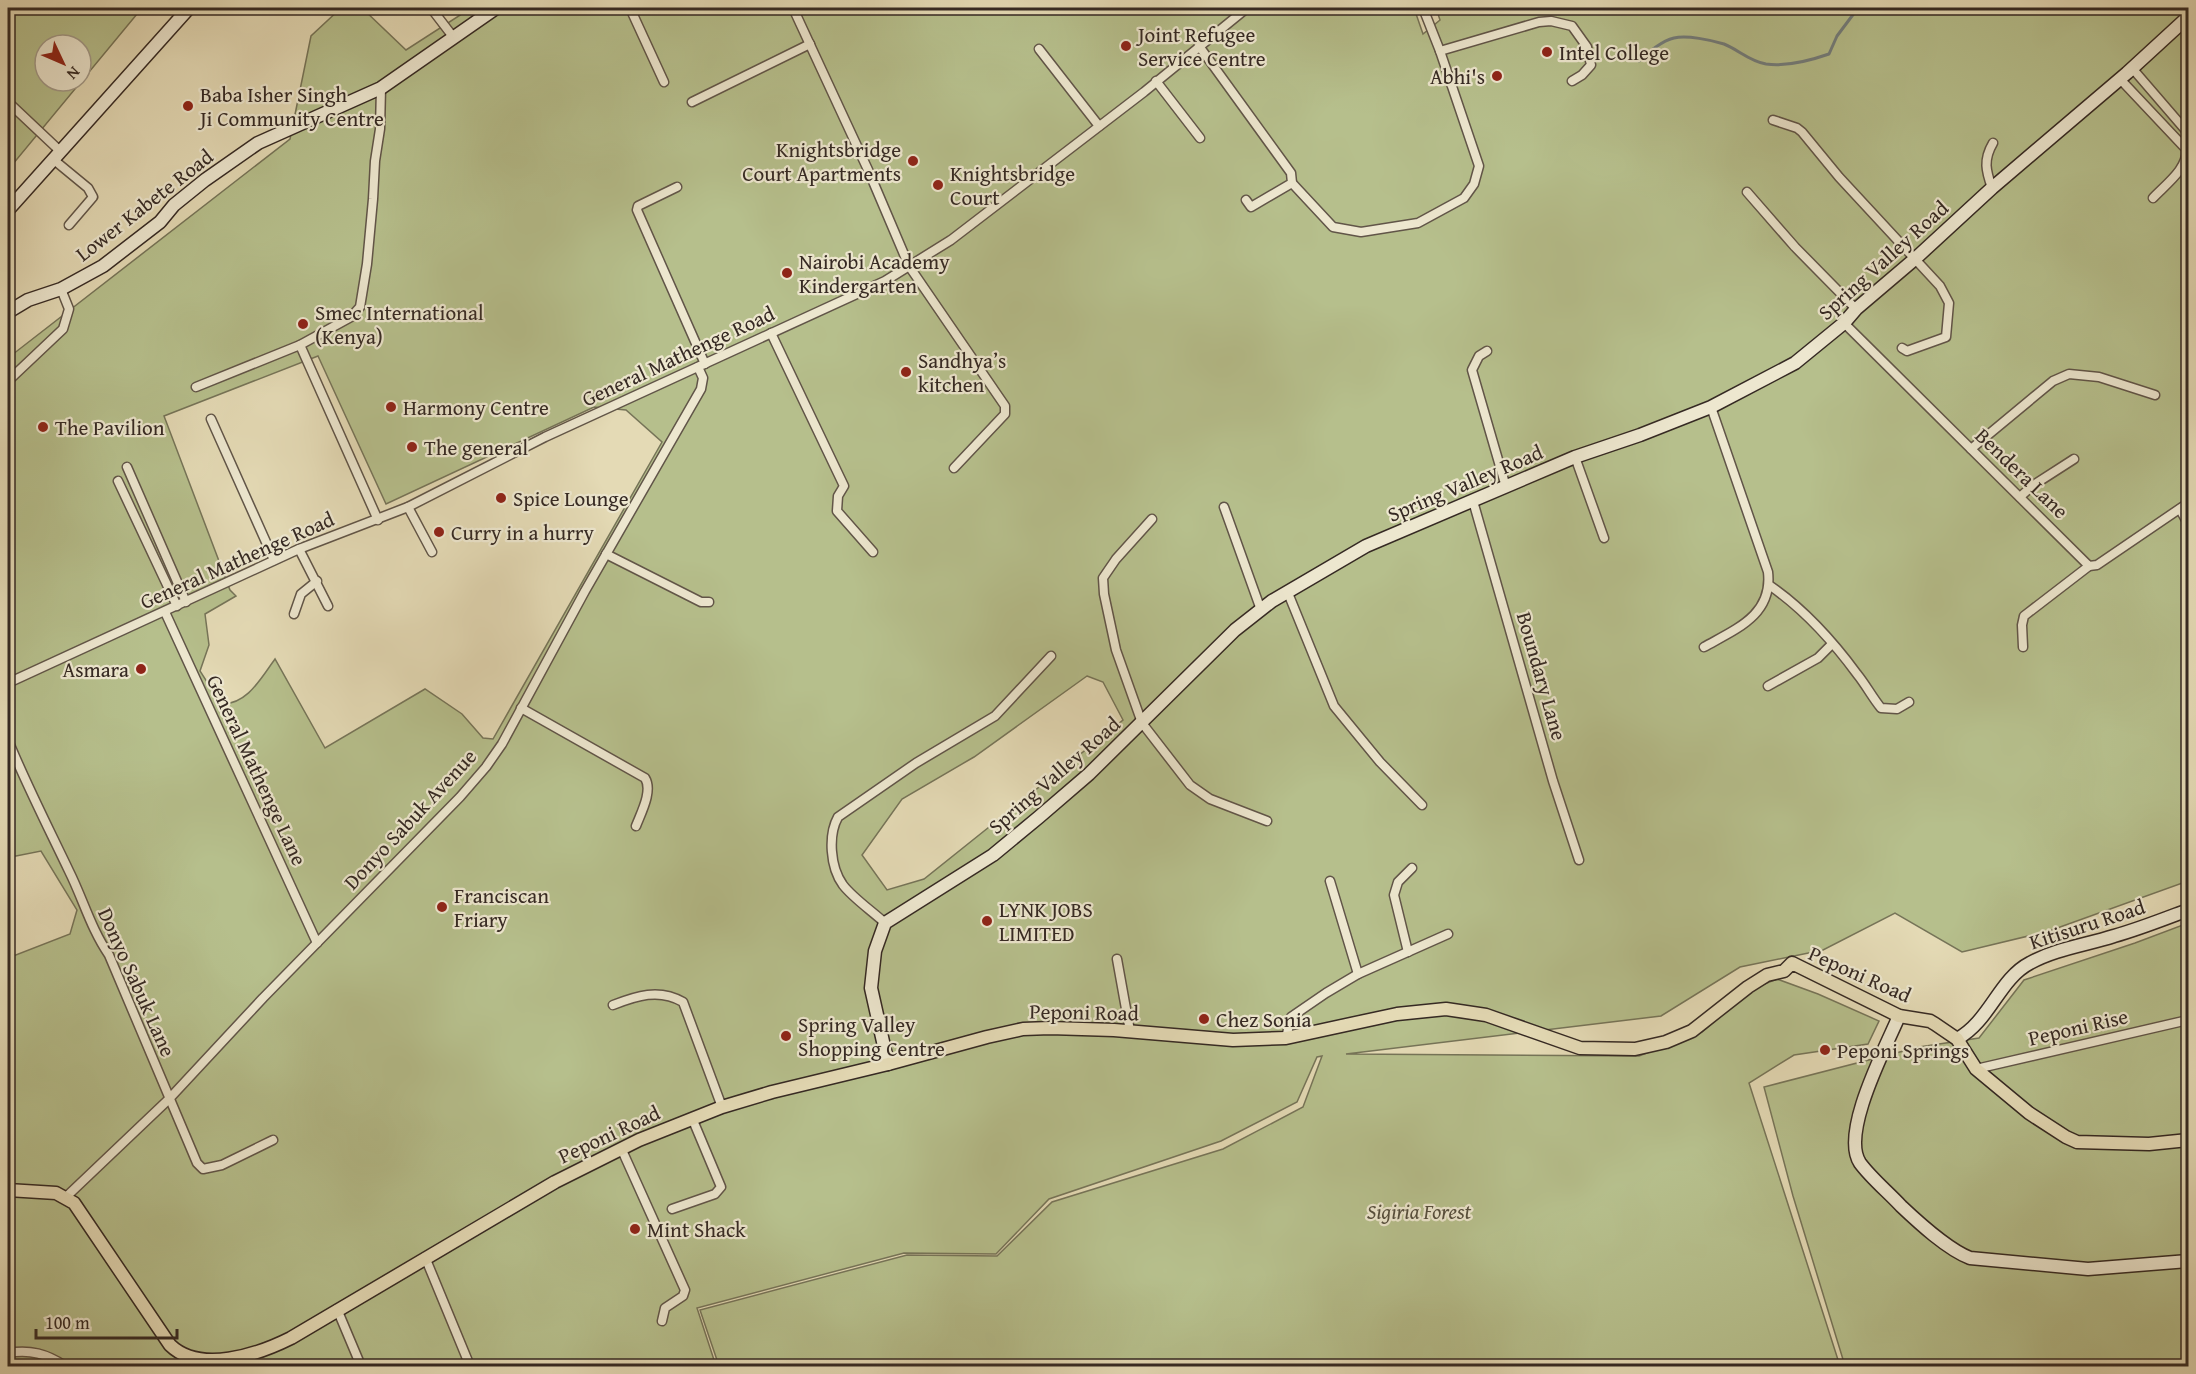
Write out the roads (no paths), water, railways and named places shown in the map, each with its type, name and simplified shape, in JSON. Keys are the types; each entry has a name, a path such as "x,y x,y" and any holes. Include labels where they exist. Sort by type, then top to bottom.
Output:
{"main road":[{"name":"Peponi Road","path":"66,1197 80,1211 173,1349 187,1359 205,1365 262,1352 291,1338 555,1182 621,1148 692,1118 772,1092 1023,1029 1130,1031 1233,1040 1286,1038 1397,1014 1446,1009 1486,1015 1580,1048 1635,1049 1692,1031 1748,987 1767,975 1784,971 1791,963 1899,1016 1930,1021 1957,1039 1976,1069 2029,1113 2066,1137 2078,1142 2149,1144 2188,1140"},
{"path":"8,1190 43,1191 66,1197"}],"street":[{"path":"8,210 189,8"},
{"path":"431,8 454,38"},
{"name":"Lower Kabete Road","path":"8,312 28,300 61,289 103,266 160,222 174,205 205,180 258,142 381,88 496,8"},
{"path":"630,8 664,82"},
{"path":"793,8 909,266 1005,406 1005,414 954,468"},
{"name":"General Mathenge Road","path":"8,683 299,549 408,507 544,437 885,281 951,240 1247,8"},
{"path":"1199,46 1284,162 1291,173 1292,183 1333,227 1352,232 1383,229 1418,223 1464,198 1474,184 1479,166 1423,8"},
{"name":"Spring Valley Road","path":"885,923 993,855 1089,774 1235,630 1272,601 1366,546 1575,457 1712,407 1795,363 1844,323 1856,309 1992,188 2120,79 2188,17"},
{"path":"1440,51 1539,22 1558,22 1572,26 1587,47 1591,65 1582,75 1572,81"},
{"path":"692,102 810,44"},
{"path":"1039,49 1099,126"},
{"path":"2132,68 2188,133"},
{"path":"2120,79 2186,149 2187,156 2182,165 2153,198"},
{"path":"1156,81 1200,138"},
{"path":"196,387 300,345 351,317 360,307 367,264 375,161 380,129 381,88"},
{"path":"8,102 88,188 93,197 69,225"},
{"path":"1773,120 1802,132 1839,177 1940,286 1949,303 1946,337 1907,351 1902,348"},
{"path":"1992,188 1985,167 1987,154 1993,143"},
{"path":"1246,200 1251,207 1292,183"},
{"path":"677,187 638,206 637,210 701,365"},
{"path":"1747,192 1795,247 1856,309"},
{"path":"8,381 63,329 69,309 61,289"},
{"name":"Lower Kabete Road","path":"8,301 28,300"},
{"name":"Bendera Lane","path":"1844,323 2089,566"},
{"path":"771,333 844,486 838,496 837,511 873,552"},
{"path":"300,345 378,520"},
{"path":"1487,351 1479,356 1472,370 1506,487"},
{"name":"Donyo Sabuk Avenue","path":"66,1197 169,1099 263,998 460,797 486,767 522,708 606,554 701,389 703,378 701,365"},
{"path":"1971,449 2053,381 2069,374 2099,377 2156,395"},
{"path":"1704,647 1744,625 1760,607 1769,585 1768,572 1712,407"},
{"path":"211,420 274,560"},
{"path":"1575,457 1604,538"},
{"path":"2020,497 2032,486 2074,459"},
{"path":"127,467 181,604"},
{"path":"118,481 181,604"},
{"name":"Boundary Lane","path":"1473,501 1579,860"},
{"path":"2023,647 2024,616 2089,566 2097,565 2188,503"},
{"path":"408,507 432,552"},
{"path":"1224,507 1261,610"},
{"path":"2180,509 2188,524"},
{"path":"1152,519 1116,559 1103,578 1104,594 1116,650 1142,723 1190,786 1210,799 1266,820"},
{"path":"299,549 328,606"},
{"path":"606,554 701,602 709,602"},
{"path":"294,614 301,594 317,581"},
{"path":"1769,585 1792,600 1820,628 1858,674 1881,708 1897,709 1909,702"},
{"path":"1288,593 1334,706 1380,762 1422,805"},
{"name":"General Mathenge Lane","path":"165,612 317,943"},
{"path":"1768,686 1818,658 1832,644"},
{"path":"888,1064 871,988 875,951 885,923 843,885 833,857 834,825 838,817 916,763 995,716 1051,656"},
{"path":"522,708 645,778 649,784 648,791 636,826"},
{"name":"Donyo Sabuk Lane","path":"8,740 97,937 109,955 197,1163 202,1169 222,1165 273,1140"},
{"path":"1408,952 1394,895 1398,882 1412,868"},
{"path":"1330,881 1358,974"},
{"name":"Kitisuru Road","path":"1957,1039 1977,1026 2010,981 2030,962 2070,948 2114,937 2188,910"},
{"path":"1286,1038 1291,1017 1326,993 1358,974 1448,934"},
{"path":"1118,959 1130,1031"},
{"path":"613,1005 653,994 683,1002 722,1107"},
{"path":"1899,1016 1862,1106 1855,1129 1855,1140 1859,1161 1911,1216 1955,1250 1970,1258 2088,1269 2188,1261"},
{"name":"Peponi Rise","path":"1976,1069 2188,1020"},
{"path":"672,1209 715,1194 722,1187 692,1118"},
{"path":"621,1148 685,1290 683,1296 665,1308 662,1321"},
{"path":"425,1257 470,1366"},
{"path":"337,1309 361,1366"},
{"path":"8,1353 40,1354 56,1359 65,1366"}],"waterway":[{"path":"1639,61 1664,42 1685,37 1724,44 1766,64 1782,65 1806,61 1829,54 1837,36 1858,8"}],"place":[{"name":"Joint Refugee Service Centre","path":"1126,46"},
{"name":"Intel College","path":"1547,52"},
{"name":"Abhi's","path":"1497,76"},
{"name":"Baba Isher Singh Ji Community Centre","path":"188,106"},
{"name":"Knightsbridge Court Apartments","path":"913,161"},
{"name":"Knightsbridge Court","path":"938,185"},
{"name":"Nairobi Academy Kindergarten","path":"787,273"},
{"name":"Smec International (Kenya)","path":"303,324"},
{"name":"Sandhya’s kitchen","path":"906,372"},
{"name":"Harmony Centre","path":"391,407"},
{"name":"The Pavilion","path":"43,427"},
{"name":"The general","path":"412,447"},
{"name":"Spice Lounge","path":"501,498"},
{"name":"Curry in a hurry","path":"439,532"},
{"name":"Asmara","path":"141,669"},
{"name":"Franciscan Friary","path":"442,907"},
{"name":"LYNK JOBS LIMITED","path":"987,921"},
{"name":"Chez Sonia","path":"1204,1019"},
{"name":"Spring Valley Shopping Centre","path":"786,1036"},
{"name":"Peponi Springs","path":"1825,1050"},
{"name":"Mint Shack","path":"635,1229"}],"park label":[{"name":"Sigiria Forest","path":"1419,1211"}]}
